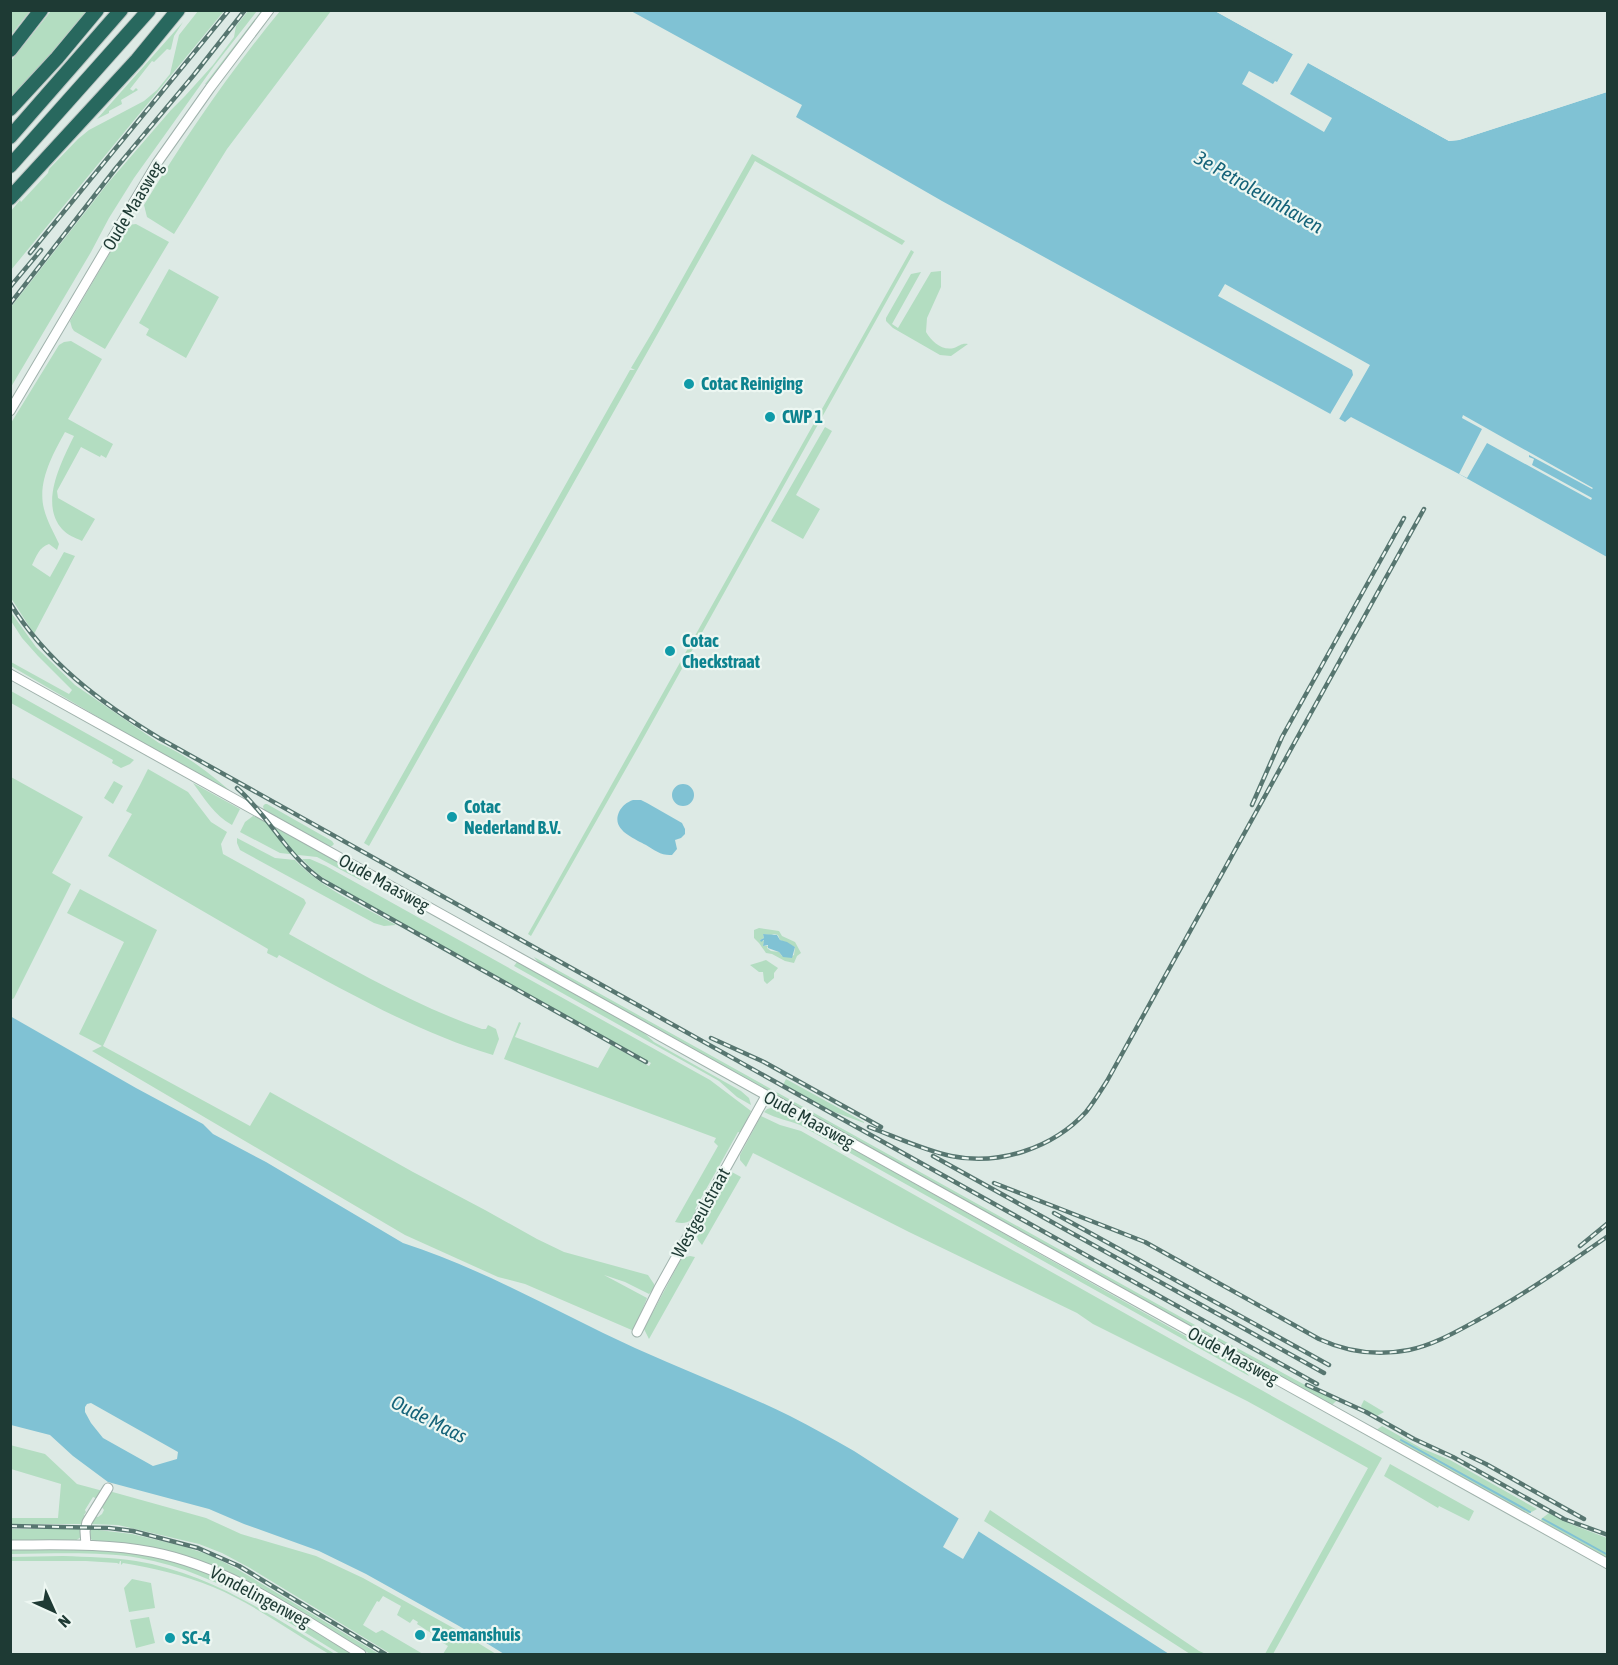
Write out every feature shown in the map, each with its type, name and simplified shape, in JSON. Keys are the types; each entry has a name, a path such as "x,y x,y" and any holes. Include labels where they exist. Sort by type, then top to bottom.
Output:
{"highway":[{"path":"10,50 41,10"},
{"path":"10,109 97,10"},
{"path":"10,166 149,10"},
{"path":"10,198 137,60 178,10"},
{"path":"10,137 120,11"}],"street":[{"name":"Oude Maasweg","path":"10,411 157,163 269,10"},
{"name":"Oude Maasweg","path":"10,674 1608,1564"},
{"name":"Westgeulstraat","path":"637,1332 766,1096"},
{"path":"86,1545 87,1522 108,1488"},
{"name":"Vondelingenweg","path":"10,1545 115,1547 153,1552 185,1560 258,1592 361,1654"}],"green space":[{"path":"12,11 30,11 11,35 11,13"},
{"path":"51,11 92,11 11,103 11,61"},
{"path":"198,11 224,11 11,270 11,211 78,139 89,130 144,101 157,90 170,74 179,35"},
{"path":"248,11 257,11 214,66 134,178 11,387 11,307 108,183 213,65 234,37 236,26"},
{"path":"261,11 264,11 207,85 205,84"},
{"path":"280,11 331,11 227,149 174,234 147,217 144,205 209,105"},
{"path":"183,22 174,36 171,49 167,49 154,62 152,61 130,89 138,90 121,100 122,104 97,119"},
{"path":"752,154 905,241 902,245 755,161 369,846 364,843 630,370 635,370 631,368"},
{"path":"136,224 169,242 105,349 74,331 70,321 125,227"},
{"path":"911,250 914,252 531,936 528,934"},
{"path":"169,269 219,297 186,358 146,335 149,329 139,323"},
{"path":"941,271 941,287 927,318 926,332 941,347 950,349 968,344 951,356 940,355 893,328 886,321 911,274 921,272 892,324 898,328 931,272"},
{"path":"71,341 102,359 68,419 113,444 106,458 81,447 57,491 58,498 95,519 82,541 62,529 55,519 52,507 55,482 74,436 65,432 51,459 44,479 42,499 47,518 59,544 57,550 49,544 43,547 32,565 50,577 64,552 75,556 34,634 11,598 11,423 59,345"},
{"path":"825,427 832,431 796,495 820,509 803,539 771,521"},
{"path":"10,611 36,647 75,685 159,743 193,762 243,802 11,666 11,662 69,694 72,690 22,638 11,621"},
{"path":"11,691 134,760 121,768 112,763 113,760 11,703"},
{"path":"148,769 188,792 211,822 227,832 221,844 223,854 304,899 306,903 289,934 384,986 432,1009 482,1029 486,1029 488,1025 496,1029 499,1039 493,1055 410,1023 279,955 277,958 267,953 268,949 108,856 132,814 126,811"},
{"path":"11,777 83,817 52,873 71,884 11,1000"},
{"path":"114,781 123,786 113,804 104,798"},
{"path":"193,783 240,809 232,825 215,812"},
{"path":"265,804 334,844 328,846 264,810"},
{"path":"253,816 363,876 360,880 317,857 280,853 240,832 245,822"},
{"path":"237,838 275,858 295,860 317,880 396,925 384,926 374,923 240,850"},
{"path":"302,859 310,859 326,866 710,1080 751,1111 741,1133 738,1132 695,1209 698,1211 694,1217 686,1222 675,1222 718,1146 714,1142 716,1138 504,1059 519,1022 521,1023 515,1037 598,1068 611,1045 649,1066 651,1063 341,890 316,873"},
{"path":"80,889 157,930 103,1046 250,1126 270,1092 537,1239 564,1252 648,1275 654,1284 654,1289 649,1294 604,1275 647,1298 634,1331 525,1284 498,1277 405,1235 92,1051 102,1046 79,1034 124,942 67,913"},
{"path":"759,928 779,931 782,936 795,942 801,953 794,963 766,953 754,938 754,930","holes":["763,934 778,935 780,940 795,947 794,955 782,956 779,952 771,951 767,948 768,946 763,946 764,941 760,940 764,938"]},
{"path":"534,957 1213,1335 1337,1400 1331,1406 982,1215 751,1081 540,965"},
{"path":"766,960 778,968 774,973 774,978 767,984 764,981 763,972 759,972 750,965"},
{"path":"517,962 641,1030 654,1042 741,1091 749,1098 751,1105 737,1097 719,1081 514,966"},
{"path":"786,1079 864,1123 829,1110 783,1085"},
{"path":"775,1107 1244,1369 1249,1376 800,1125 764,1112"},
{"path":"761,1116 801,1131 1382,1458 1273,1654 1265,1654 1368,1468 1247,1401 1093,1324 1077,1313 753,1153 746,1167 740,1160 740,1155"},
{"path":"730,1171 741,1177 702,1245 696,1232"},
{"path":"690,1256 695,1257 649,1339 644,1329 680,1261"},
{"path":"1364,1400 1384,1412 1377,1416 1363,1409 1361,1406"},
{"path":"1382,1426 1421,1448 1450,1460 1537,1509 1526,1515 1375,1431"},
{"path":"10,1445 45,1454 77,1484 103,1491 98,1499 93,1497 85,1510 84,1515 87,1518 83,1524 11,1524 11,1518 58,1518 61,1484 11,1469"},
{"path":"1390,1464 1474,1511 1469,1521 1439,1506 1438,1508 1384,1476"},
{"path":"109,1491 206,1518 241,1534 316,1556 363,1578 496,1654 443,1654 448,1646 435,1638 437,1634 432,1631 431,1633 413,1619 410,1623 397,1615 401,1606 383,1596 379,1602 377,1601 363,1625 376,1633 382,1630 423,1654 391,1654 222,1553 199,1544 118,1525 90,1524 95,1516 102,1514 104,1510 101,1506"},
{"path":"990,1510 1206,1654 1190,1654 984,1521"},
{"path":"1549,1513 1607,1538 1607,1558 1542,1523 1541,1519"},
{"path":"10,1529 81,1529 81,1537 75,1541 11,1540"},
{"path":"90,1529 132,1534 210,1555 379,1654 370,1654 261,1589 221,1568 154,1548 94,1541 89,1538"},
{"path":"10,1549 81,1549 117,1552 179,1564 256,1596 352,1654 340,1654 244,1597 219,1584 167,1564 107,1554 11,1554"},
{"path":"63,1556 136,1561 189,1575 240,1598 335,1654 329,1654 228,1594 180,1575 135,1565 123,1563 121,1565 121,1561 119,1564 86,1561 11,1561 11,1557"},
{"path":"132,1579 151,1583 155,1608 129,1612 124,1588"},
{"path":"149,1617 155,1643 136,1648 130,1620"}],"water":[{"name":"3e Petroleumhaven","path":"631,11 1215,11 1449,141 1459,140 1607,92 1607,557 1459,474 1351,417 1345,422 942,201 796,117 802,105"},
{"path":"683,784 691,787 694,795 691,803 683,806 675,803 672,795 675,787"},
{"path":"633,800 641,800 682,823 685,834 675,840 677,849 672,855 655,851 621,829 617,818 619,812 625,804"},
{"path":"763,934 777,935 780,940 795,947 792,958 783,957 779,952 768,948 768,945 763,946 764,940 761,942 760,940 764,938"},
{"name":"Oude Maas","path":"10,1016 203,1124 213,1134 266,1162 403,1243 492,1278 635,1348 771,1407 822,1433 854,1451 1169,1654 504,1654 366,1574 319,1551 209,1509 108,1482 73,1456 50,1435 11,1425"}],"pier":[{"path":"1221,10 1450,138 1607,89 1607,92 1459,140 1449,141 1308,63 1290,94 1332,118 1324,132 1242,84 1249,71 1273,84 1277,82 1293,54 1215,11"},
{"path":"1225,284 1370,365 1338,421 1329,416 1353,375 1352,370 1218,296"},
{"path":"1463,415 1593,488 1529,455 1534,459 1532,465 1592,498 1591,500 1487,443 1467,478 1459,474 1482,429 1462,418"},
{"path":"91,1403 178,1452 177,1459 153,1466 103,1438 85,1412 87,1404"},
{"path":"960,1516 980,1529 963,1559 943,1547"}],"waterway":[{"path":"1401,1440 1530,1512"},
{"path":"1543,1519 1608,1555"}],"railway":[{"path":"30,253 229,10"},
{"path":"10,304 116,168 245,10"},
{"path":"10,287 41,250"},
{"path":"869,1127 920,1147 951,1156 988,1158 1006,1156 1041,1144 1073,1125 1086,1112 1107,1081 1424,509"},
{"path":"1252,805 1282,737 1404,518"},
{"path":"10,603 40,644 76,680 159,738 1317,1384"},
{"path":"237,788 298,859 322,880 646,1062"},
{"path":"711,1038 764,1062 881,1127"},
{"path":"933,1156 1324,1373"},
{"path":"994,1183 1145,1242 1319,1339 1341,1347 1374,1353 1409,1350 1443,1338 1510,1301 1608,1236"},
{"path":"1054,1213 1329,1365"},
{"path":"1580,1246 1608,1223"},
{"path":"1307,1385 1366,1412 1414,1439 1453,1457 1564,1519 1608,1535"},
{"path":"1463,1453 1584,1519"},
{"path":"10,1526 109,1528 133,1531 198,1548 239,1566 385,1654"}],"place":[{"name":"Cotac Reiniging","path":"689,384"},
{"name":"CWP 1","path":"770,417"},
{"name":"Cotac Checkstraat","path":"670,651"},
{"name":"Cotac Nederland B.V.","path":"452,817"},
{"name":"Zeemanshuis","path":"420,1635"},
{"name":"SC-4","path":"170,1638"}]}
